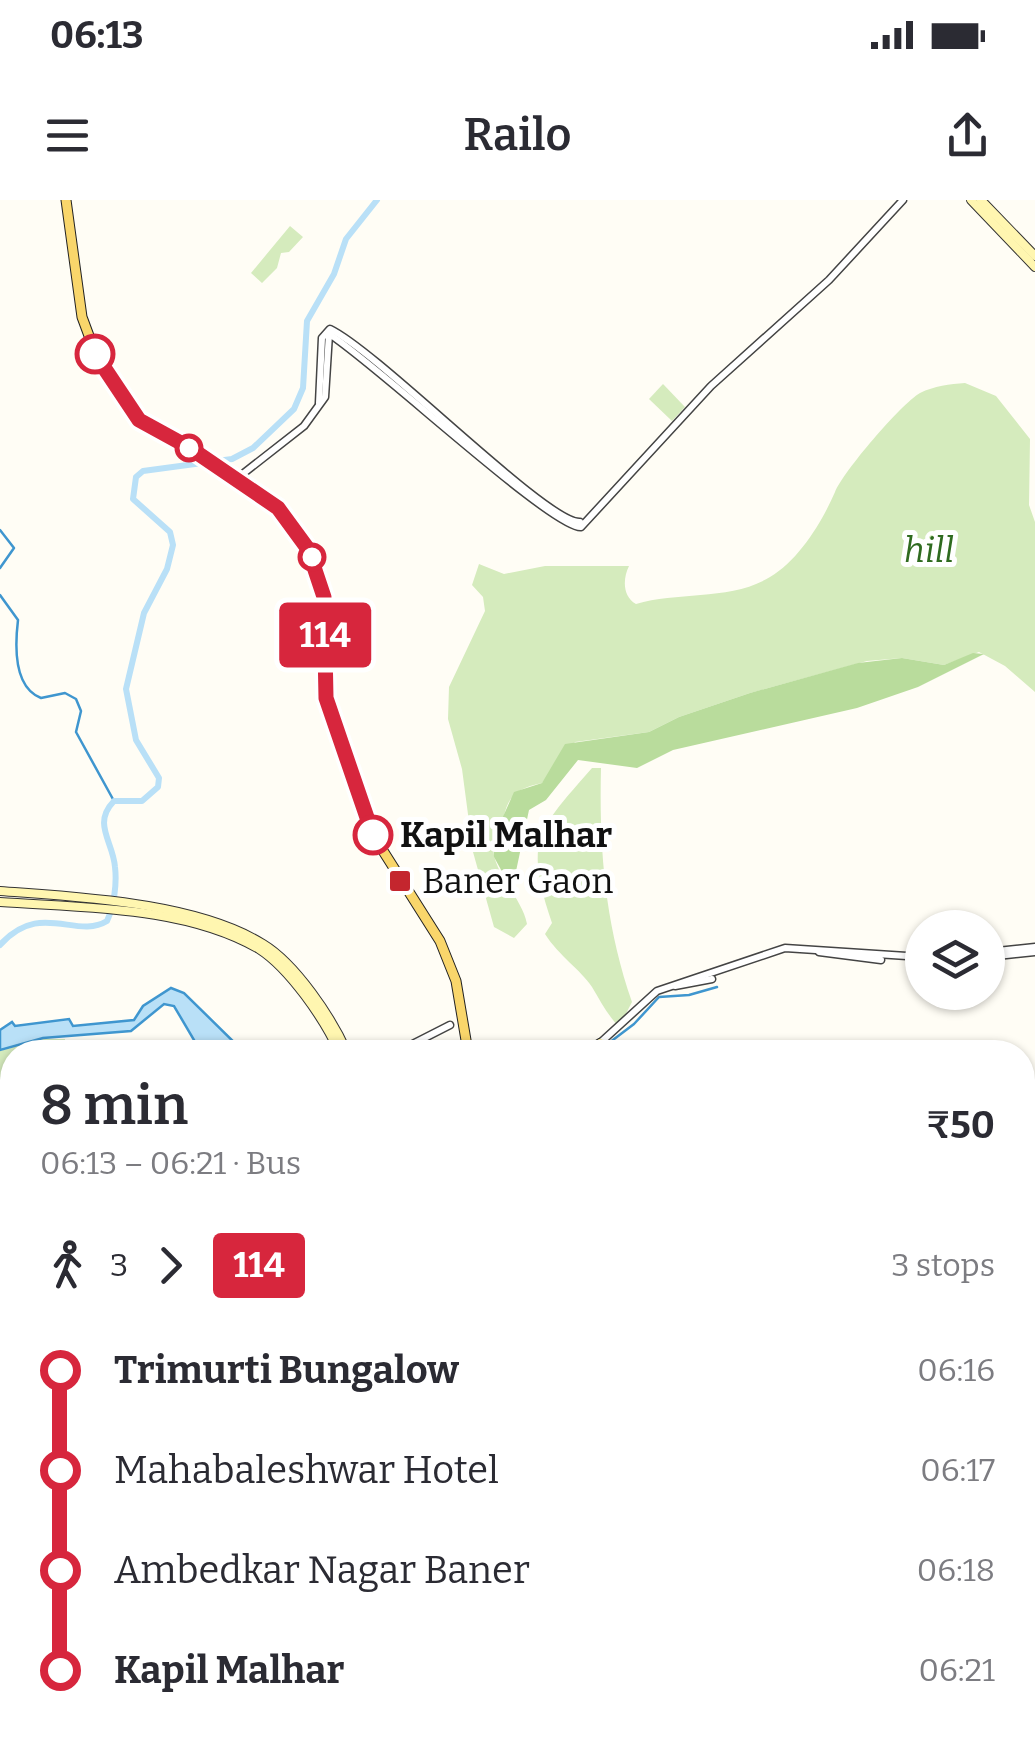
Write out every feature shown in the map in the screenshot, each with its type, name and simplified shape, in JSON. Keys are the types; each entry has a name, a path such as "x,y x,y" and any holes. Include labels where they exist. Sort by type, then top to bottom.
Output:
{"main road":[{"path":"64,200 74,238 79,306 94,358 144,425 197,455 280,516 308,559 320,598 321,692 331,736 369,837 436,943 450,975 462,1040"},
{"path":"971,200 1035,267"},
{"path":"981,200 1035,256"},
{"path":"215,468 283,512 315,563 324,604 325,692 336,734 373,835 440,942 456,981 456,1022"},
{"path":"96,905 4,902 3,891 201,919 261,946 327,1012 341,1040"},
{"path":"261,946 321,1016 333,1040"}],"street":[{"path":"235,480 304,426 319,403 328,388 330,334 571,524 590,516 711,386 830,280 903,200"},
{"path":"610,1040 651,994 706,982 772,956 803,949 905,958"},
{"path":"1005,953 1035,950"},
{"path":"420,1040 456,1022"}],"green space":[{"path":"290,226 303,237 289,252 281,253 277,268 262,283 251,273"},
{"name":"hill","path":"965,383 996,396 1030,439 1029,505 1035,522 1035,692 1005,666 979,652 944,665 902,658 867,661 750,693 679,717 649,732 575,742 542,783 517,793 506,808 494,841 494,855 527,924 514,938 494,927 473,852 462,769 448,719 449,687 485,611 483,597 472,585 479,564 504,574 545,566 629,566 625,586 636,604 755,585 781,570 800,551 849,469 911,400 925,391"},
{"path":"663,384 685,407 672,421 649,399"},
{"path":"973,653 984,654 918,687 857,708 673,750 637,768 578,760 546,800 529,810 512,890 494,857 493,839 514,792 542,783 565,744 649,732 679,717 750,693 858,663 902,658 944,665"},
{"path":"592,768 601,768 606,886 615,944 632,1002 619,1027 587,981 545,934 552,923 539,873 541,838 559,807"}],"water":[{"path":"171,988 184,993 232,1040 194,1040 174,1006 164,1004 131,1031 0,1040 0,1030 12,1022 15,1026 69,1019 73,1026 134,1020 143,1006"}],"waterway":[{"path":"0,945 29,925 95,926 107,921 116,874 104,825 108,809 114,801 142,801 158,787 159,778 136,740 126,689 144,613 167,569 173,545 170,532 133,499 136,477 143,471 232,459 253,448 294,409 303,388 307,321 334,274 346,239 377,200"},
{"path":"0,530 14,548 0,568"},
{"path":"0,595 18,620 18,664 25,685 41,698 65,693 76,699 81,711 76,732 114,801"},
{"path":"613,1040 659,997 689,995 717,987"}],"bus line":[{"name":"114","path":"95,354 139,420 190,448 278,508 308,549 324,597 326,698 373,835"}],"place":[{"name":"Kapil Malhar","path":"373,835"},
{"name":"Baner Gaon","path":"400,881"}]}
